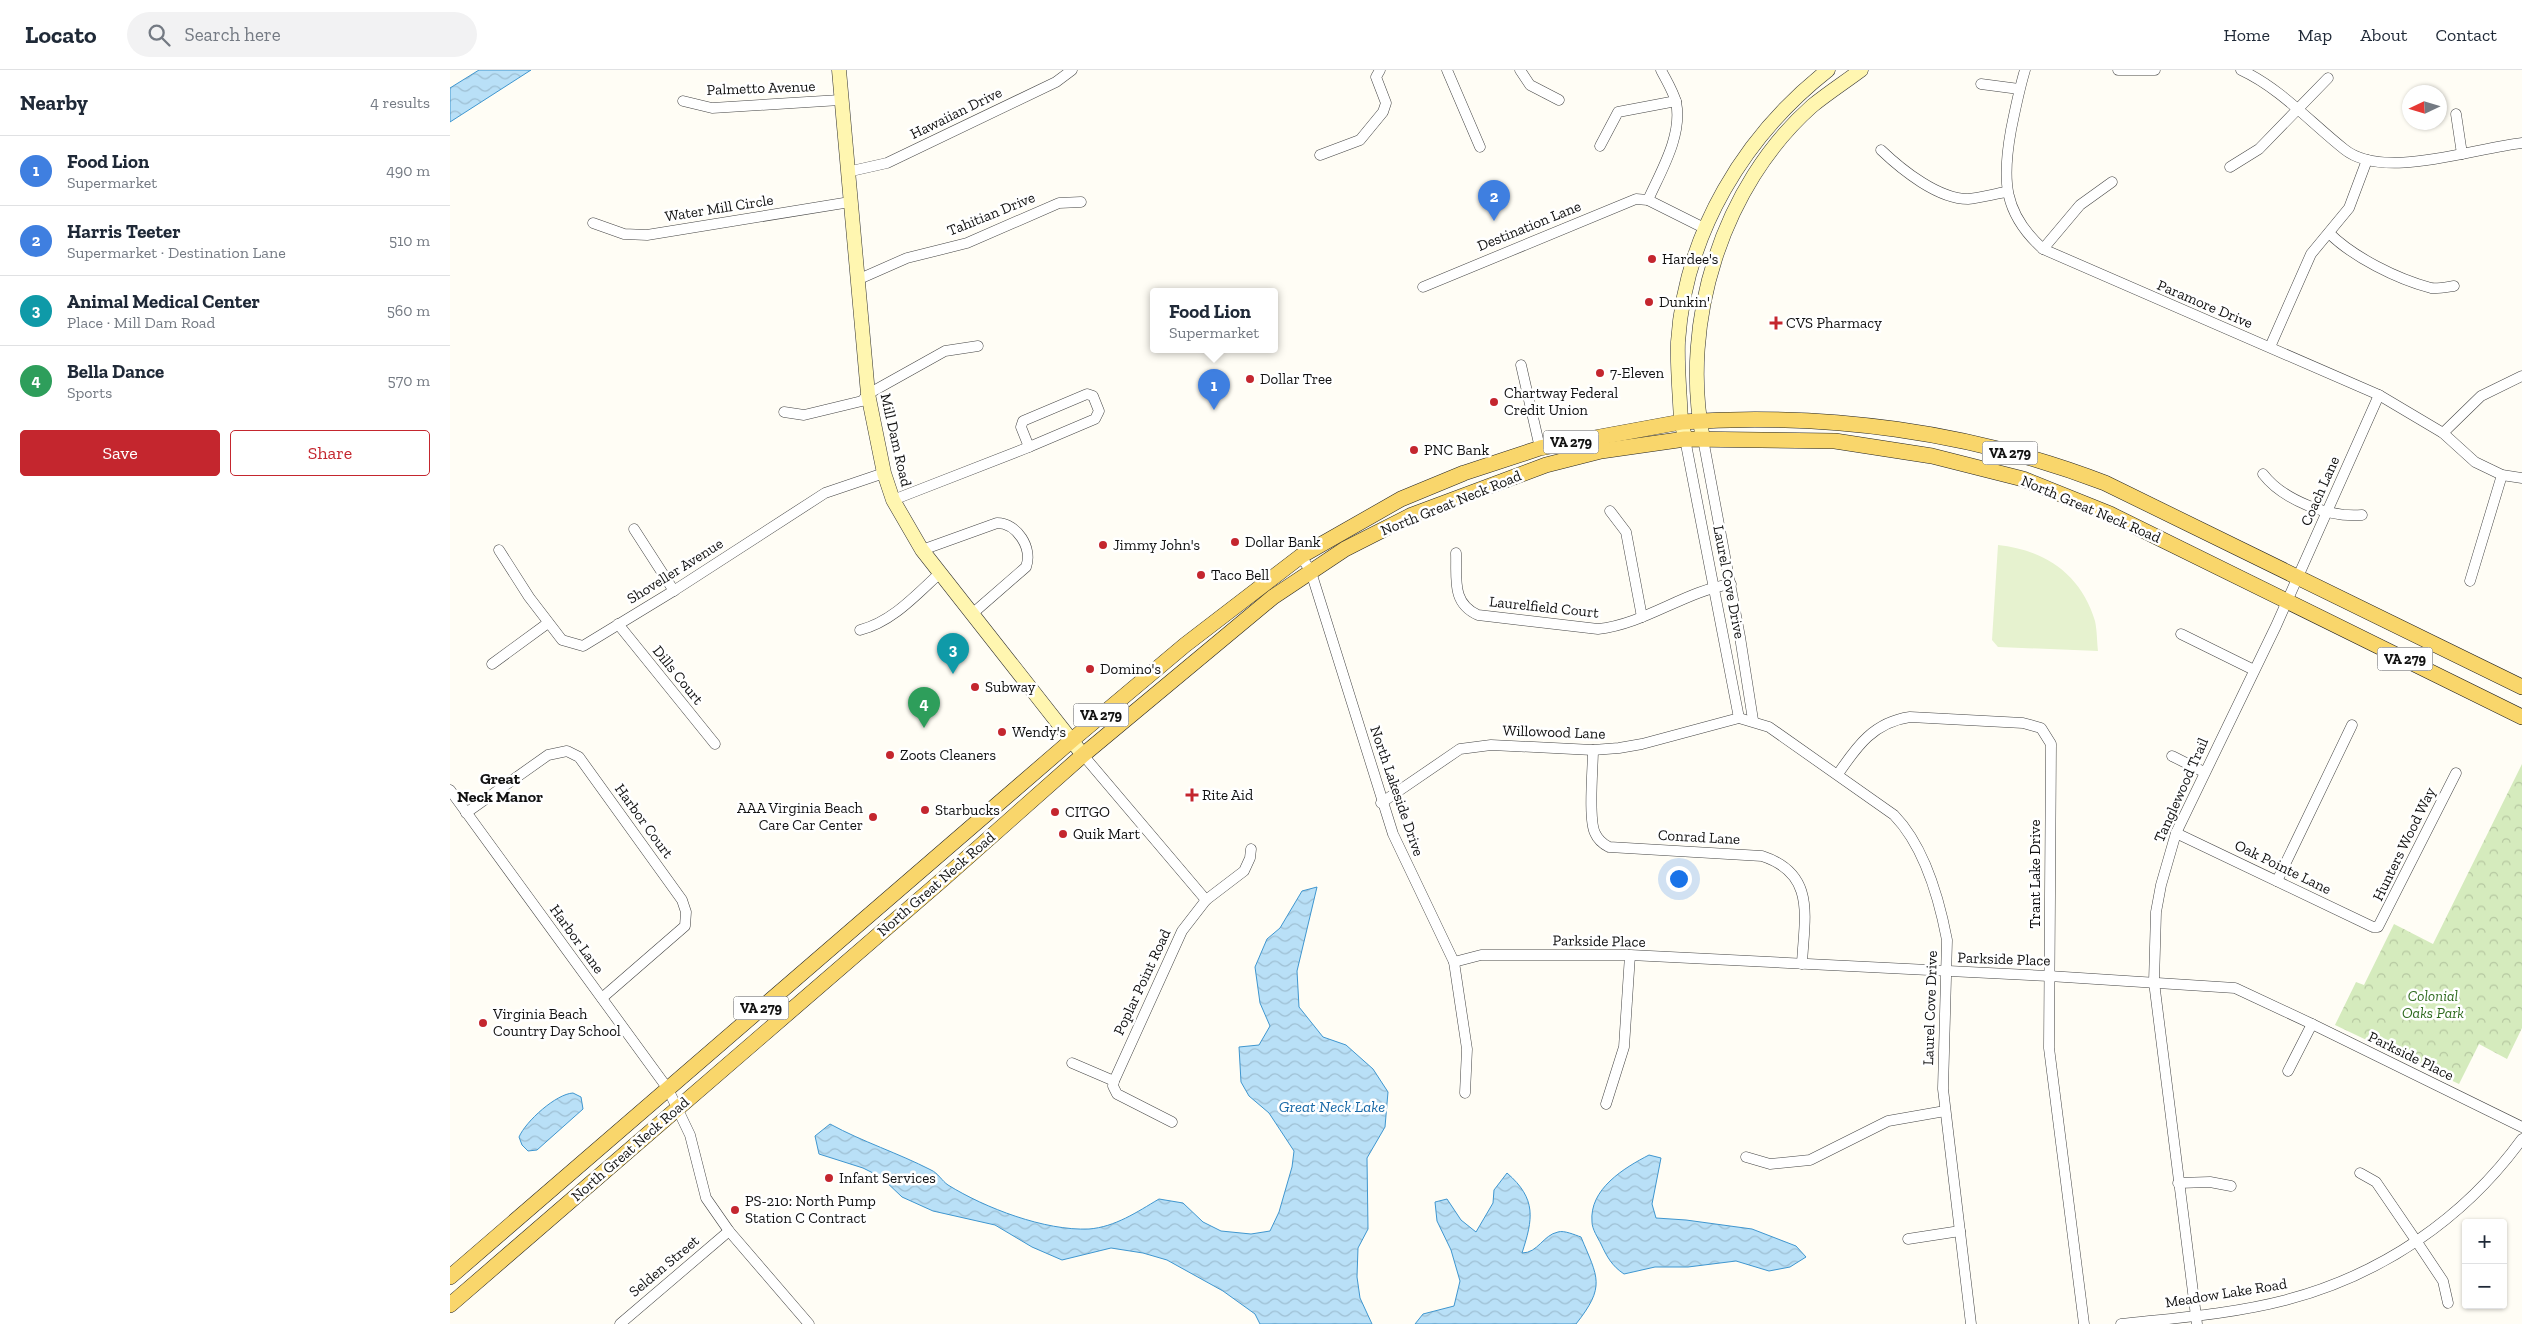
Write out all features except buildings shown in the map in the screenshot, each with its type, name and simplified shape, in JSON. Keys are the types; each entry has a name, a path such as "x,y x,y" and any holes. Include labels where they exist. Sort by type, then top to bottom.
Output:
{"main road":[{"name":"Mill Dam Road","path":"839,70 840,100 868,394 884,473 894,500 922,550 1083,755"},
{"path":"1686,439 1681,422 1678,343 1690,279 1704,228 1742,158 1796,95 1828,70"},
{"path":"1703,439 1699,420 1698,354 1703,304 1722,237 1745,189 1773,149 1811,107 1861,70"},
{"name":"North Great Neck Road","path":"450,1277 1072,740 1185,645 1301,556 1401,499 1464,473 1540,448 1699,420 1804,419 1846,422 1930,433 2061,466 2105,483 2522,687"},
{"name":"North Great Neck Road","path":"450,1305 942,880 1083,755 1244,620 1345,550 1412,515 1546,465 1601,451 1686,439 1835,442 1932,456 2024,479 2110,514 2522,717"}],"street":[{"name":"Hawaiian Drive","path":"847,172 887,163 1056,82 1072,70"},
{"path":"1447,70 1480,147"},
{"path":"1520,70 1530,85 1559,100"},
{"path":"1661,70 1676,101 1676,126 1664,152 1648,200 1704,228"},
{"name":"Paramore Drive","path":"2025,70 2019,88 2005,163 2006,192 2017,219 2030,237 2042,249 2380,395 2442,433 2475,462 2502,475 2522,478"},
{"path":"2118,70 2155,70"},
{"path":"2241,70 2299,109 2345,150 2367,160 2394,164 2522,144"},
{"path":"1320,155 1360,140 1383,112 1386,104 1378,74"},
{"path":"2230,167 2259,149 2328,78"},
{"path":"1981,84 2019,88"},
{"name":"Palmetto Avenue","path":"683,101 712,108 840,100"},
{"path":"1600,146 1618,112 1676,101"},
{"path":"2456,114 2462,154"},
{"path":"1881,150 1903,170 1948,196 1968,199 2006,192"},
{"path":"2270,347 2311,254 2349,208 2367,160"},
{"path":"2042,249 2080,205 2112,182"},
{"name":"Destination Lane","path":"1423,286 1636,199 1648,200"},
{"name":"Water Mill Circle","path":"593,223 624,234 647,235 850,202"},
{"name":"Tahitian Drive","path":"857,280 907,258 967,243 1060,203 1081,202"},
{"path":"2329,233 2344,248 2376,266 2432,288 2454,286"},
{"path":"784,412 804,415 862,401 868,394 945,351 978,346"},
{"path":"1521,365 1540,448"},
{"path":"2442,433 2481,396 2522,376"},
{"path":"894,500 1029,447 1095,420 1099,411 1093,396 1087,394 1023,421 1021,427 1029,447"},
{"name":"Coach Lane","path":"2287,600 2380,395"},
{"name":"Laurel Cove Drive","path":"1686,439 1739,718 1753,720 1768,727 1838,774 1894,815 1911,835 1929,878 1944,923 1948,954 1943,1078 1944,1111 1971,1324"},
{"name":"Laurel Cove Drive","path":"1703,439 1731,584 1753,720"},
{"name":"Shoveller Avenue","path":"499,550 548,623 562,640 583,646 674,591 825,493 884,473"},
{"path":"2263,474 2280,492 2327,512 2348,516 2362,515"},
{"path":"2470,581 2502,475"},
{"path":"1610,511 1626,532 1642,617"},
{"path":"922,550 997,523 1004,523 1012,527 1028,549 1030,558 1026,567 972,614"},
{"path":"634,529 674,591"},
{"name":"Laurelfield Court","path":"1456,553 1458,595 1461,604 1468,610 1478,615 1598,629 1610,628 1642,617 1715,586 1731,584"},
{"name":"North Lakeside Drive","path":"1301,556 1311,572 1382,803 1404,861 1454,962 1467,1049 1464,1093"},
{"path":"860,630 881,623 894,614 940,573"},
{"name":"Tanglewood Trail","path":"2196,1320 2154,982 2156,912 2161,885 2176,833 2287,600"},
{"path":"492,664 548,623"},
{"name":"Dills Court","path":"618,624 715,744"},
{"path":"2180,634 2254,670"},
{"name":"Trant Lake Drive","path":"1838,774 1856,747 1877,728 1898,719 1918,717 2023,723 2035,725 2046,736 2050,744 2050,1048 2084,1324"},
{"name":"Willowood Lane","path":"1382,803 1460,749 1492,745 1593,750 1642,744 1739,718"},
{"path":"2277,880 2352,725"},
{"name":"Conrad Lane","path":"1593,750 1592,820 1594,832 1601,843 1609,847 1762,856 1776,860 1788,868 1804,892 1802,964"},
{"name":"Harbor Court","path":"466,813 542,758 558,751 567,751 579,757 682,900 686,912 686,920 681,931 602,998"},
{"path":"1083,755 1206,900"},
{"path":"2172,756 2204,772"},
{"name":"Hunters Wood Way","path":"2378,927 2456,773"},
{"name":"Harbor Lane","path":"450,790 668,1089 690,1135 706,1198 729,1231 807,1324"},
{"name":"Oak Pointe Lane","path":"2176,833 2372,927 2378,927"},
{"name":"Poplar Point Road","path":"1114,1081 1176,942 1206,900 1244,871 1250,858 1251,848"},
{"name":"Parkside Place","path":"1454,962 1481,955 1630,955 2049,976 2235,988 2522,1127"},
{"path":"1606,1104 1624,1047 1630,955"},
{"path":"2288,1071 2312,1024"},
{"path":"1072,1063 1114,1081 1113,1086 1117,1094 1172,1122"},
{"path":"1746,1157 1770,1164 1810,1160 1888,1121 1944,1111"},
{"name":"Meadow Lake Road","path":"2121,1324 2196,1320 2304,1295 2365,1272 2395,1257 2417,1242 2475,1194 2522,1139"},
{"path":"2360,1174 2376,1182 2443,1280 2448,1303"},
{"path":"2178,1183 2210,1182 2231,1186"},
{"name":"Selden Street","path":"620,1324 729,1231"},
{"path":"1908,1240 1960,1231"}],"green space":[{"path":"1998,545 2031,552 2059,567 2071,578 2089,604 2095,621 2098,651 1998,647 1992,640"},
{"name":"Colonial Oaks Park","path":"2522,764 2522,1028 2507,1059 2479,1044 2459,1084 2335,1025 2356,982 2364,985 2394,924 2433,944"}],"water":[{"path":"479,70 531,70 450,122 450,88"},
{"name":"Great Neck Lake","path":"1317,887 1297,971 1299,1007 1323,1037 1346,1045 1373,1069 1388,1092 1385,1127 1367,1158 1368,1229 1358,1248 1357,1277 1360,1298 1372,1324 1260,1324 1255,1314 1223,1291 1167,1260 1143,1253 1111,1248 1062,1260 1032,1247 995,1225 933,1211 902,1197 881,1177 863,1168 819,1154 815,1136 830,1124 931,1170 948,1185 979,1202 997,1210 1054,1226 1072,1229 1099,1228 1126,1218 1159,1199 1183,1203 1203,1222 1221,1231 1251,1234 1270,1231 1279,1212 1292,1167 1294,1151 1269,1113 1249,1096 1241,1082 1239,1047 1259,1045 1270,1026 1260,1003 1255,967 1267,939 1280,928 1302,891"},
{"path":"573,1093 581,1097 583,1109 537,1150 528,1151 522,1145 519,1137 528,1124 550,1103"},
{"path":"1649,1155 1661,1158 1652,1204 1656,1218 1752,1229 1796,1246 1806,1257 1790,1267 1769,1271 1736,1261 1688,1267 1655,1267 1624,1274 1610,1261 1595,1233 1592,1225 1593,1210 1596,1199 1610,1181 1629,1166"},
{"path":"1507,1173 1524,1192 1530,1210 1529,1230 1522,1253 1532,1250 1548,1237 1558,1232 1566,1232 1581,1237 1592,1263 1596,1282 1592,1300 1586,1311 1576,1324 1415,1324 1423,1314 1454,1306 1460,1281 1451,1250 1437,1221 1435,1202 1447,1199 1461,1220 1476,1232 1493,1203 1494,1190"}],"place":[{"name":"Harris Teeter","path":"1494,221"},
{"name":"Hardee's","path":"1652,259"},
{"name":"Dunkin'","path":"1649,302"},
{"name":"CVS Pharmacy","path":"1776,323"},
{"name":"7-Eleven","path":"1600,373"},
{"name":"Dollar Tree","path":"1250,379"},
{"name":"Chartway Federal Credit Union","path":"1494,402"},
{"name":"Food Lion","path":"1214,410"},
{"name":"PNC Bank","path":"1414,450"},
{"name":"Dollar Bank","path":"1235,542"},
{"name":"Jimmy John's","path":"1103,545"},
{"name":"Taco Bell","path":"1201,575"},
{"name":"Domino's","path":"1090,669"},
{"name":"Animal Medical Center","path":"953,674"},
{"name":"Subway","path":"975,687"},
{"name":"Bella Dance","path":"924,728"},
{"name":"Wendy's","path":"1002,732"},
{"name":"Zoots Cleaners","path":"890,755"},
{"name":"Rite Aid","path":"1192,795"},
{"name":"Starbucks","path":"925,810"},
{"name":"CITGO","path":"1055,812"},
{"name":"AAA Virginia Beach Care Car Center","path":"873,817"},
{"name":"Quik Mart","path":"1063,834"},
{"name":"Virginia Beach Country Day School","path":"483,1023"},
{"name":"Infant Services","path":"829,1178"},
{"name":"PS-210: North Pump Station C Contract","path":"735,1210"}],"district":[{"name":"Great Neck Manor","path":"500,787"}]}
